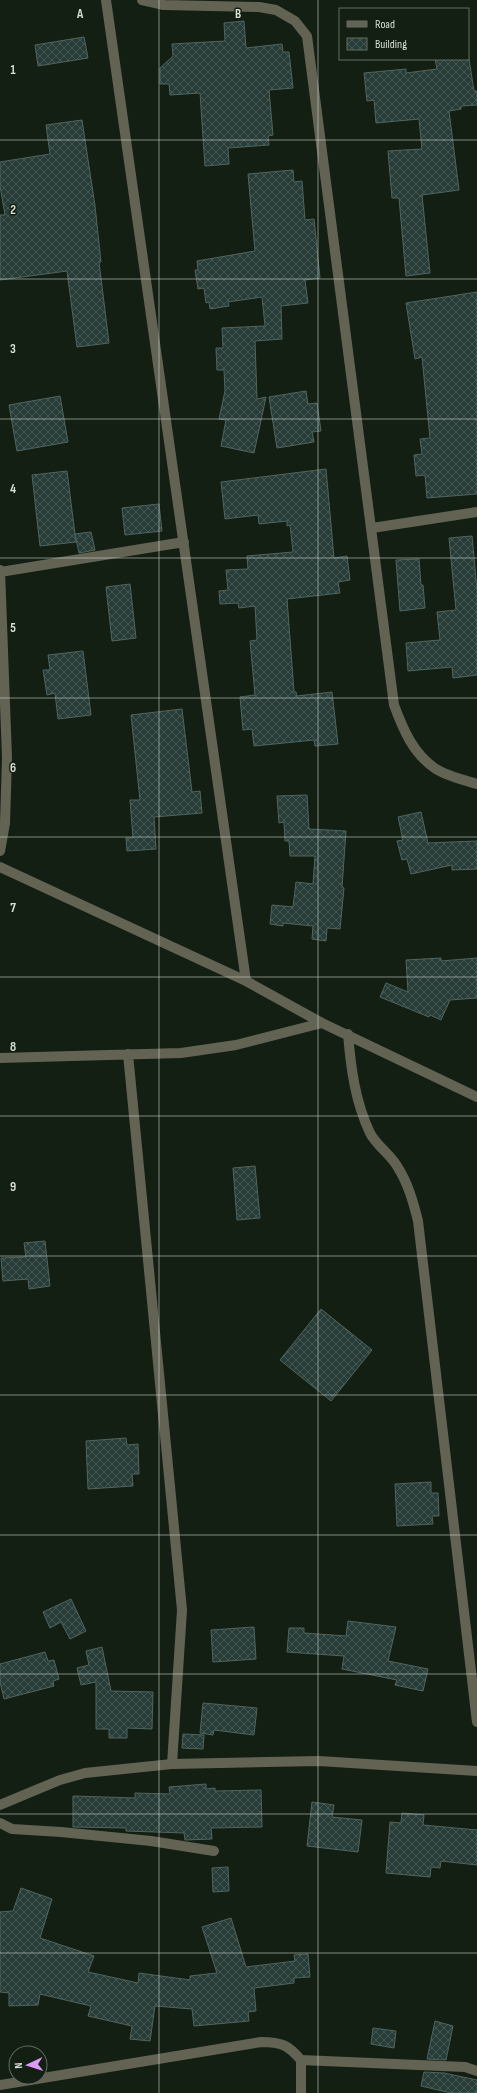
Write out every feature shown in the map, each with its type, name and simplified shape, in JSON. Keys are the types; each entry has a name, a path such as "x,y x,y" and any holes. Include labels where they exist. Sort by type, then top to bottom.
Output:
{"street":[{"path":"106,0 246,981"},
{"path":"142,0 164,5 259,7 276,10 295,21 307,36 394,705 404,731 420,755 437,770 477,784"},
{"path":"372,528 477,512"},
{"path":"0,851 5,823 7,758 0,571 184,542"},
{"path":"0,867 246,981 322,1023 348,1034 477,1097"},
{"path":"0,1058 181,1053 236,1045 322,1023"},
{"path":"348,1034 352,1075 358,1104 371,1134 397,1166 410,1188 418,1221 477,1722"},
{"path":"128,1054 182,1610 172,1764"},
{"path":"0,1805 60,1780 85,1773 172,1764 318,1761 477,1771"},
{"path":"0,1823 12,1829 61,1832 151,1841 214,1851"},
{"path":"0,2085 261,2042 277,2042 291,2048 301,2060 301,2093"},
{"path":"301,2060 465,2067 477,2071"}],"building":[{"path":"244,21 246,48 282,44 283,52 289,52 293,88 269,90 273,135 268,136 269,145 228,148 229,164 205,166 200,93 170,95 169,84 160,84 160,68 173,56 172,44 225,41 224,23"},
{"path":"84,37 88,58 38,66 35,45"},
{"path":"469,59 474,91 477,91 477,105 461,106 461,109 449,111 459,190 422,195 430,273 406,276 399,198 392,198 388,151 422,149 419,119 376,123 374,100 367,101 364,73 406,69 406,73 437,69 435,60"},
{"path":"82,120 95,206 101,262 99,262 109,343 77,347 67,271 0,280 0,215 5,215 0,186 0,162 50,154 46,125"},
{"path":"293,170 294,182 302,181 305,220 314,219 320,278 305,280 308,303 281,306 282,339 255,341 257,399 266,397 254,453 221,446 226,420 219,419 225,391 224,370 217,370 216,348 223,348 222,328 265,326 262,297 228,302 229,306 210,309 209,302 206,303 204,288 198,289 195,270 198,270 197,261 255,251 248,174"},
{"path":"477,292 477,494 427,498 425,475 416,476 414,455 422,454 420,439 430,438 422,357 415,359 406,303"},
{"path":"306,391 308,404 317,403 321,431 312,432 314,442 277,448 269,397"},
{"path":"60,396 68,442 17,451 9,405"},
{"path":"326,469 334,558 347,556 350,580 338,582 340,593 287,599 294,692 296,692 297,696 332,692 338,744 315,746 314,740 254,746 252,729 243,730 240,697 255,695 250,641 257,640 255,606 239,608 238,603 220,604 219,591 228,590 226,570 248,569 247,556 293,552 290,525 287,526 287,521 259,524 258,515 225,519 221,482"},
{"path":"67,471 76,542 40,546 32,475"},
{"path":"159,504 162,531 125,535 122,508"},
{"path":"91,532 95,550 79,553 75,534"},
{"path":"472,536 477,590 477,675 453,678 452,667 408,671 406,643 440,640 437,612 456,610 449,538"},
{"path":"419,559 425,608 400,611 396,560"},
{"path":"130,584 136,638 112,641 106,587"},
{"path":"83,651 91,715 58,719 55,693 47,695 43,670 50,670 48,655"},
{"path":"182,709 192,792 200,791 202,813 154,817 156,849 127,851 126,838 133,838 130,800 140,800 131,715"},
{"path":"307,795 309,829 346,831 342,887 344,888 340,929 327,928 326,941 312,939 313,926 283,923 283,926 270,924 272,905 293,907 296,882 313,884 315,856 290,856 289,841 285,841 284,822 279,823 277,796"},
{"path":"421,812 428,843 477,841 477,869 452,870 452,865 411,874 407,859 402,860 397,841 403,840 398,817"},
{"path":"441,958 441,961 477,958 477,998 450,1000 441,1020 430,1015 429,1017 380,997 386,983 408,992 406,960"},
{"path":"255,1166 260,1218 237,1220 233,1168"},
{"path":"45,1241 50,1286 29,1289 28,1279 3,1281 1,1258 26,1257 24,1243"},
{"path":"321,1309 372,1350 331,1401 280,1360"},
{"path":"126,1438 127,1445 138,1444 139,1474 132,1474 133,1486 88,1489 86,1441"},
{"path":"431,1482 431,1493 438,1493 439,1516 432,1516 433,1524 397,1526 395,1484"},
{"path":"71,1599 86,1631 70,1639 61,1622 50,1628 43,1612"},
{"path":"348,1621 396,1627 388,1661 428,1669 423,1691 395,1685 397,1680 342,1669 344,1656 287,1652 289,1628 304,1628 304,1633 346,1636"},
{"path":"254,1627 256,1659 213,1662 211,1630"},
{"path":"102,1647 111,1691 153,1692 152,1729 127,1728 127,1738 109,1738 109,1729 96,1729 96,1682 81,1685 77,1668 89,1665 86,1651"},
{"path":"45,1652 48,1661 54,1660 59,1679 53,1681 54,1686 4,1699 0,1682 0,1664"},
{"path":"203,1703 257,1708 254,1735 214,1730 213,1735 200,1733"},
{"path":"183,1734 204,1735 203,1749 182,1748"},
{"path":"206,1784 206,1789 215,1788 215,1791 261,1790 262,1827 211,1828 212,1839 185,1840 184,1833 126,1831 126,1828 73,1827 73,1796 135,1798 135,1793 170,1794 169,1787"},
{"path":"312,1802 334,1805 332,1817 362,1820 358,1852 307,1846"},
{"path":"402,1813 424,1815 423,1825 477,1830 477,1865 441,1861 440,1868 431,1867 430,1877 386,1873 390,1822 401,1823"},
{"path":"228,1867 229,1891 213,1892 212,1868"},
{"path":"21,1888 52,1899 40,1938 94,1956 88,1972 138,1983 139,1973 190,1980 190,1976 217,1973 202,1927 231,1918 246,1967 295,1961 294,1955 308,1954 310,1977 294,1978 294,1983 254,1988 256,2011 248,2012 249,2021 194,2026 192,2009 155,2006 150,2041 130,2039 132,2026 88,2016 91,2006 40,1994 38,2005 9,2006 9,1993 0,1992 0,1912 13,1911"},
{"path":"435,2021 453,2026 446,2060 427,2059"},
{"path":"373,2028 396,2031 394,2048 371,2044"},
{"path":"424,2072 444,2073 477,2080 477,2093 451,2093 421,2086"}]}
